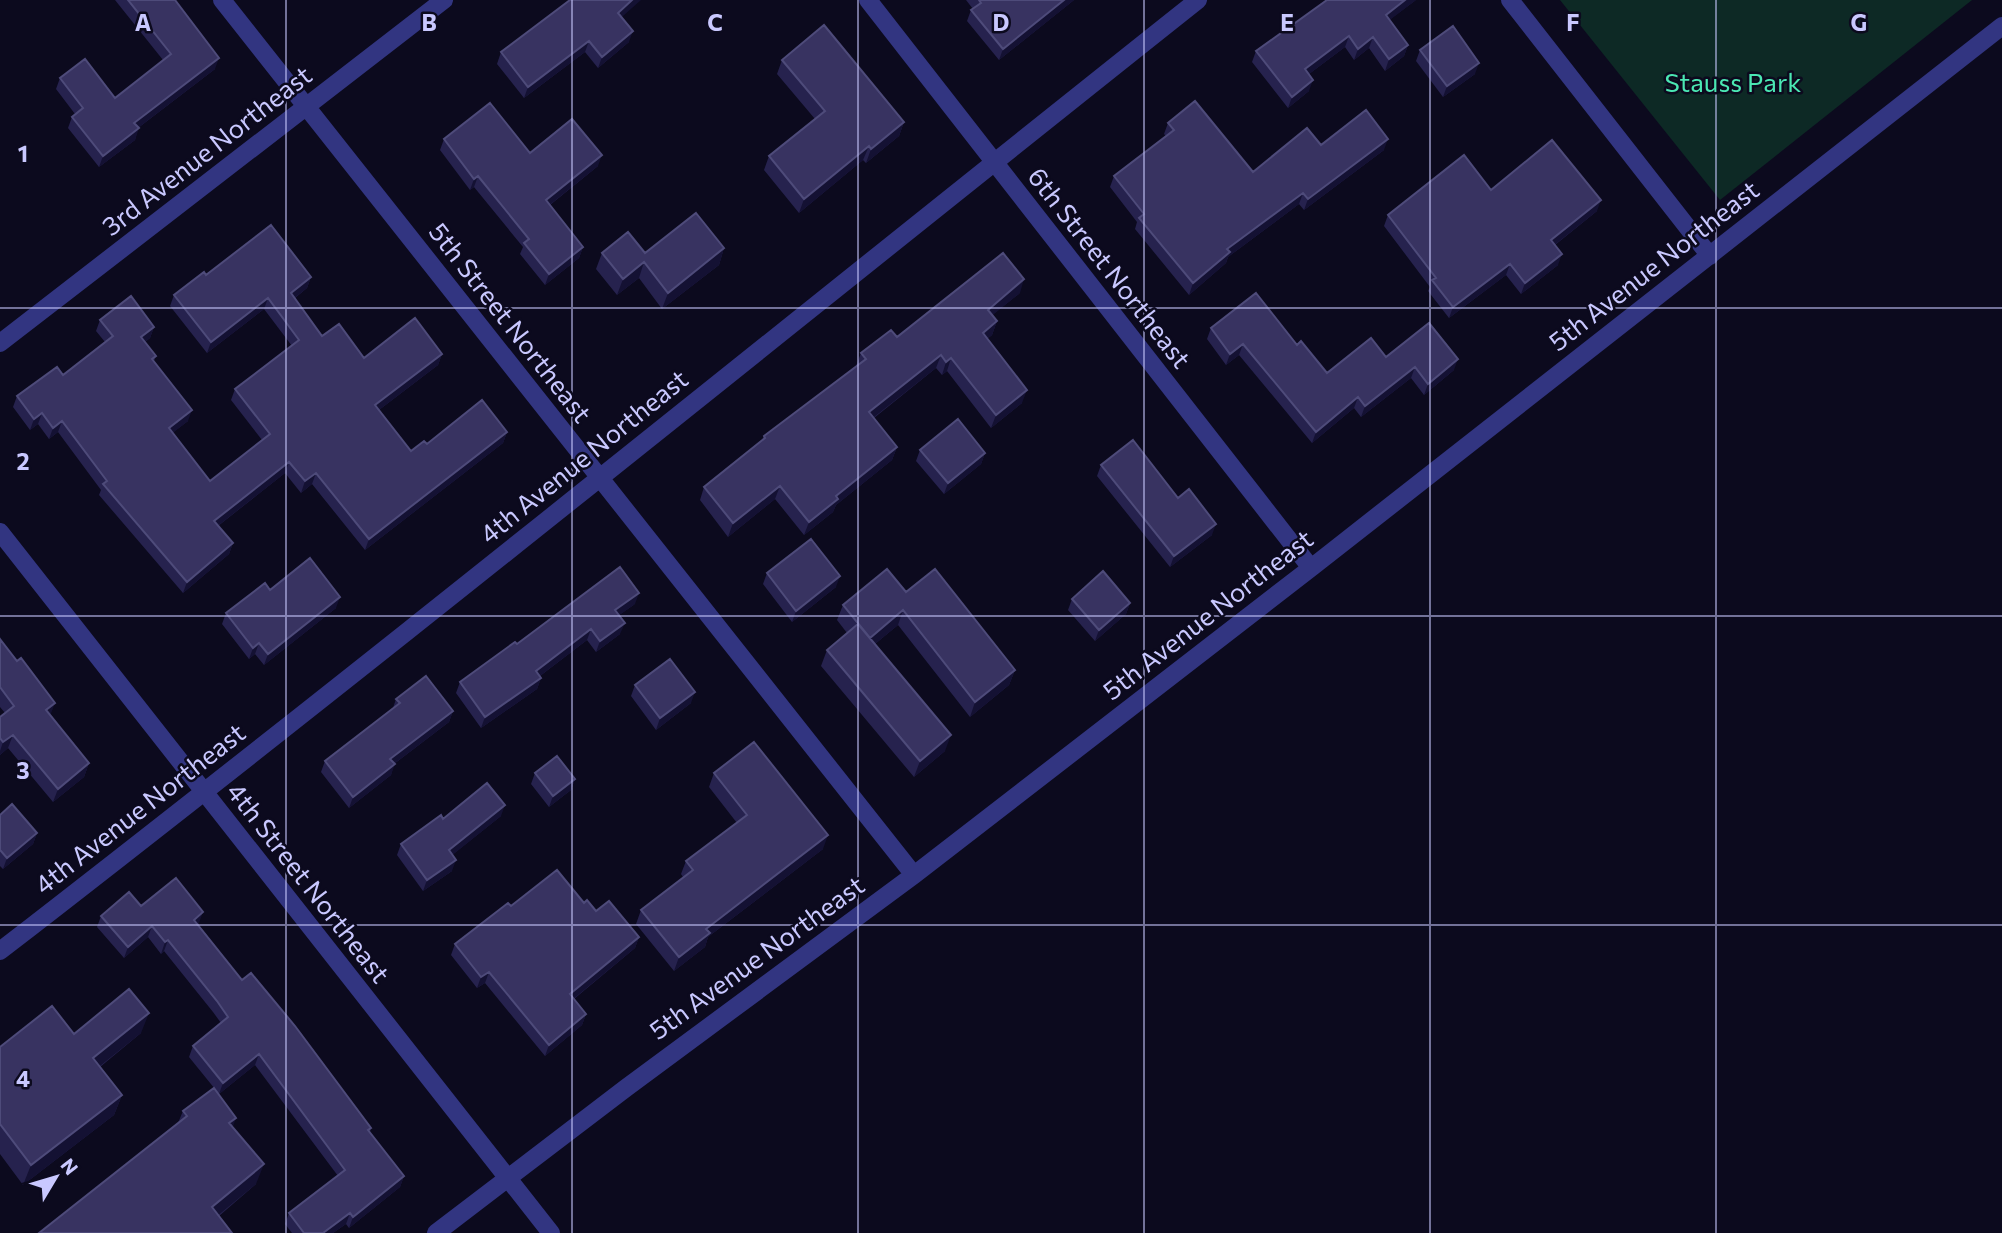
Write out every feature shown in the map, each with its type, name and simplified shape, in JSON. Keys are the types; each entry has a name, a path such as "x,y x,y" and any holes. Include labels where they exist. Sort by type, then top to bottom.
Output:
{"street":[{"name":"5th Street Northeast","path":"222,0 914,875"},
{"name":"3rd Avenue Northeast","path":"0,343 444,0"},
{"name":"6th Street Northeast","path":"868,0 1311,568"},
{"name":"4th Avenue Northeast","path":"0,951 600,479 1198,0"},
{"path":"1510,0 1710,256"},
{"name":"5th Avenue Northeast","path":"436,1233 507,1177 914,875 1311,568 2002,26"},
{"name":"4th Street Northeast","path":"0,532 551,1233"}],"green space":[{"name":"Stauss Park","path":"1560,0 1972,0 1720,200"}],"building":[{"path":"128,0 175,0 219,58 134,123 139,128 103,156 72,117 83,108 60,78 85,59 115,98 171,54"},
{"path":"570,0 632,0 618,13 633,31 602,57 589,41 528,87 501,52"},
{"path":"979,0 1064,0 1003,49 971,10 981,3"},
{"path":"1327,0 1405,0 1386,15 1408,45 1389,59 1373,37 1358,49 1349,36 1305,69 1313,80 1292,97 1256,51"},
{"path":"824,25 904,122 871,149 869,146 804,199 769,156 825,111 782,60"},
{"path":"1453,26 1479,63 1447,86 1420,50"},
{"path":"1195,101 1253,172 1307,128 1321,145 1366,110 1388,139 1308,199 1303,193 1227,249 1230,252 1193,283 1139,218 1144,214 1114,176 1174,130 1168,123"},
{"path":"490,103 530,153 572,119 602,155 546,200 583,247 549,274 524,243 529,239 478,176 474,179 444,139"},
{"path":"1552,140 1601,200 1551,240 1562,254 1525,283 1510,264 1453,307 1432,280 1436,278 1388,215 1464,155 1491,190"},
{"path":"696,213 724,248 668,293 644,262 623,279 602,253 628,232 645,253"},
{"path":"271,225 311,277 291,293 322,336 339,324 364,358 415,318 442,354 375,405 411,451 424,441 427,444 482,400 507,432 369,539 316,473 305,481 289,462 214,521 233,543 187,582 103,484 107,481 62,421 53,428 42,413 34,419 17,396 57,367 63,375 113,336 100,320 131,296 154,327 141,337 156,356 152,359 192,410 169,428 210,481 270,434 235,389 299,340 268,298 211,342 174,295 204,272 206,275"},
{"path":"1003,253 1024,279 988,310 997,321 983,333 1027,390 996,415 951,358 946,362 941,355 869,412 897,447 836,496 838,499 809,522 780,486 733,523 704,487 765,438 764,436 866,359 861,353 891,330 897,337"},
{"path":"1256,293 1297,345 1301,341 1327,373 1371,338 1386,357 1429,323 1458,359 1428,384 1415,367 1365,406 1358,397 1316,432 1243,344 1230,354 1211,328"},
{"path":"958,419 985,453 948,483 920,450"},
{"path":"1133,440 1178,498 1189,489 1216,524 1174,556 1101,465"},
{"path":"811,539 840,576 796,611 767,573"},
{"path":"310,558 340,597 268,654 259,643 253,648 226,613 265,583 270,590"},
{"path":"620,567 639,593 615,610 625,623 600,641 591,629 536,671 541,678 485,717 460,682 515,642 517,644"},
{"path":"887,569 906,592 935,569 1015,670 975,702 903,610 870,638 843,605"},
{"path":"1103,571 1130,603 1099,630 1072,599"},
{"path":"858,624 951,735 920,761 827,650"},
{"path":"0,639 17,661 21,658 55,703 46,710 89,763 58,789 13,735 3,742 0,738 0,717 14,706 0,687"},
{"path":"670,659 695,692 660,718 635,685"},
{"path":"426,676 453,711 390,759 395,764 353,797 325,761 400,703 396,699"},
{"path":"754,742 828,835 706,929 710,933 679,957 641,910 693,870 686,861 747,815 714,773"},
{"path":"557,756 575,779 553,796 535,773"},
{"path":"487,783 505,805 449,850 456,860 427,880 401,844 441,815 443,819"},
{"path":"12,804 37,833 7,858 0,850 0,815"},
{"path":"557,870 584,903 587,900 596,911 609,901 639,937 570,994 586,1014 549,1045 489,972 481,977 455,944 508,903 511,906"},
{"path":"176,878 203,912 194,920 242,980 251,973 295,1026 404,1176 353,1217 350,1213 323,1233 304,1233 289,1213 345,1170 259,1054 223,1083 193,1046 228,1017 168,940 165,942 152,926 128,947 101,916 129,892 141,906"},
{"path":"129,989 149,1013 93,1058 122,1095 31,1165 0,1124 0,1047 52,1006 74,1034"},
{"path":"214,1088 236,1118 229,1123 264,1164 212,1207 232,1233 39,1233 187,1116 183,1111"}]}
